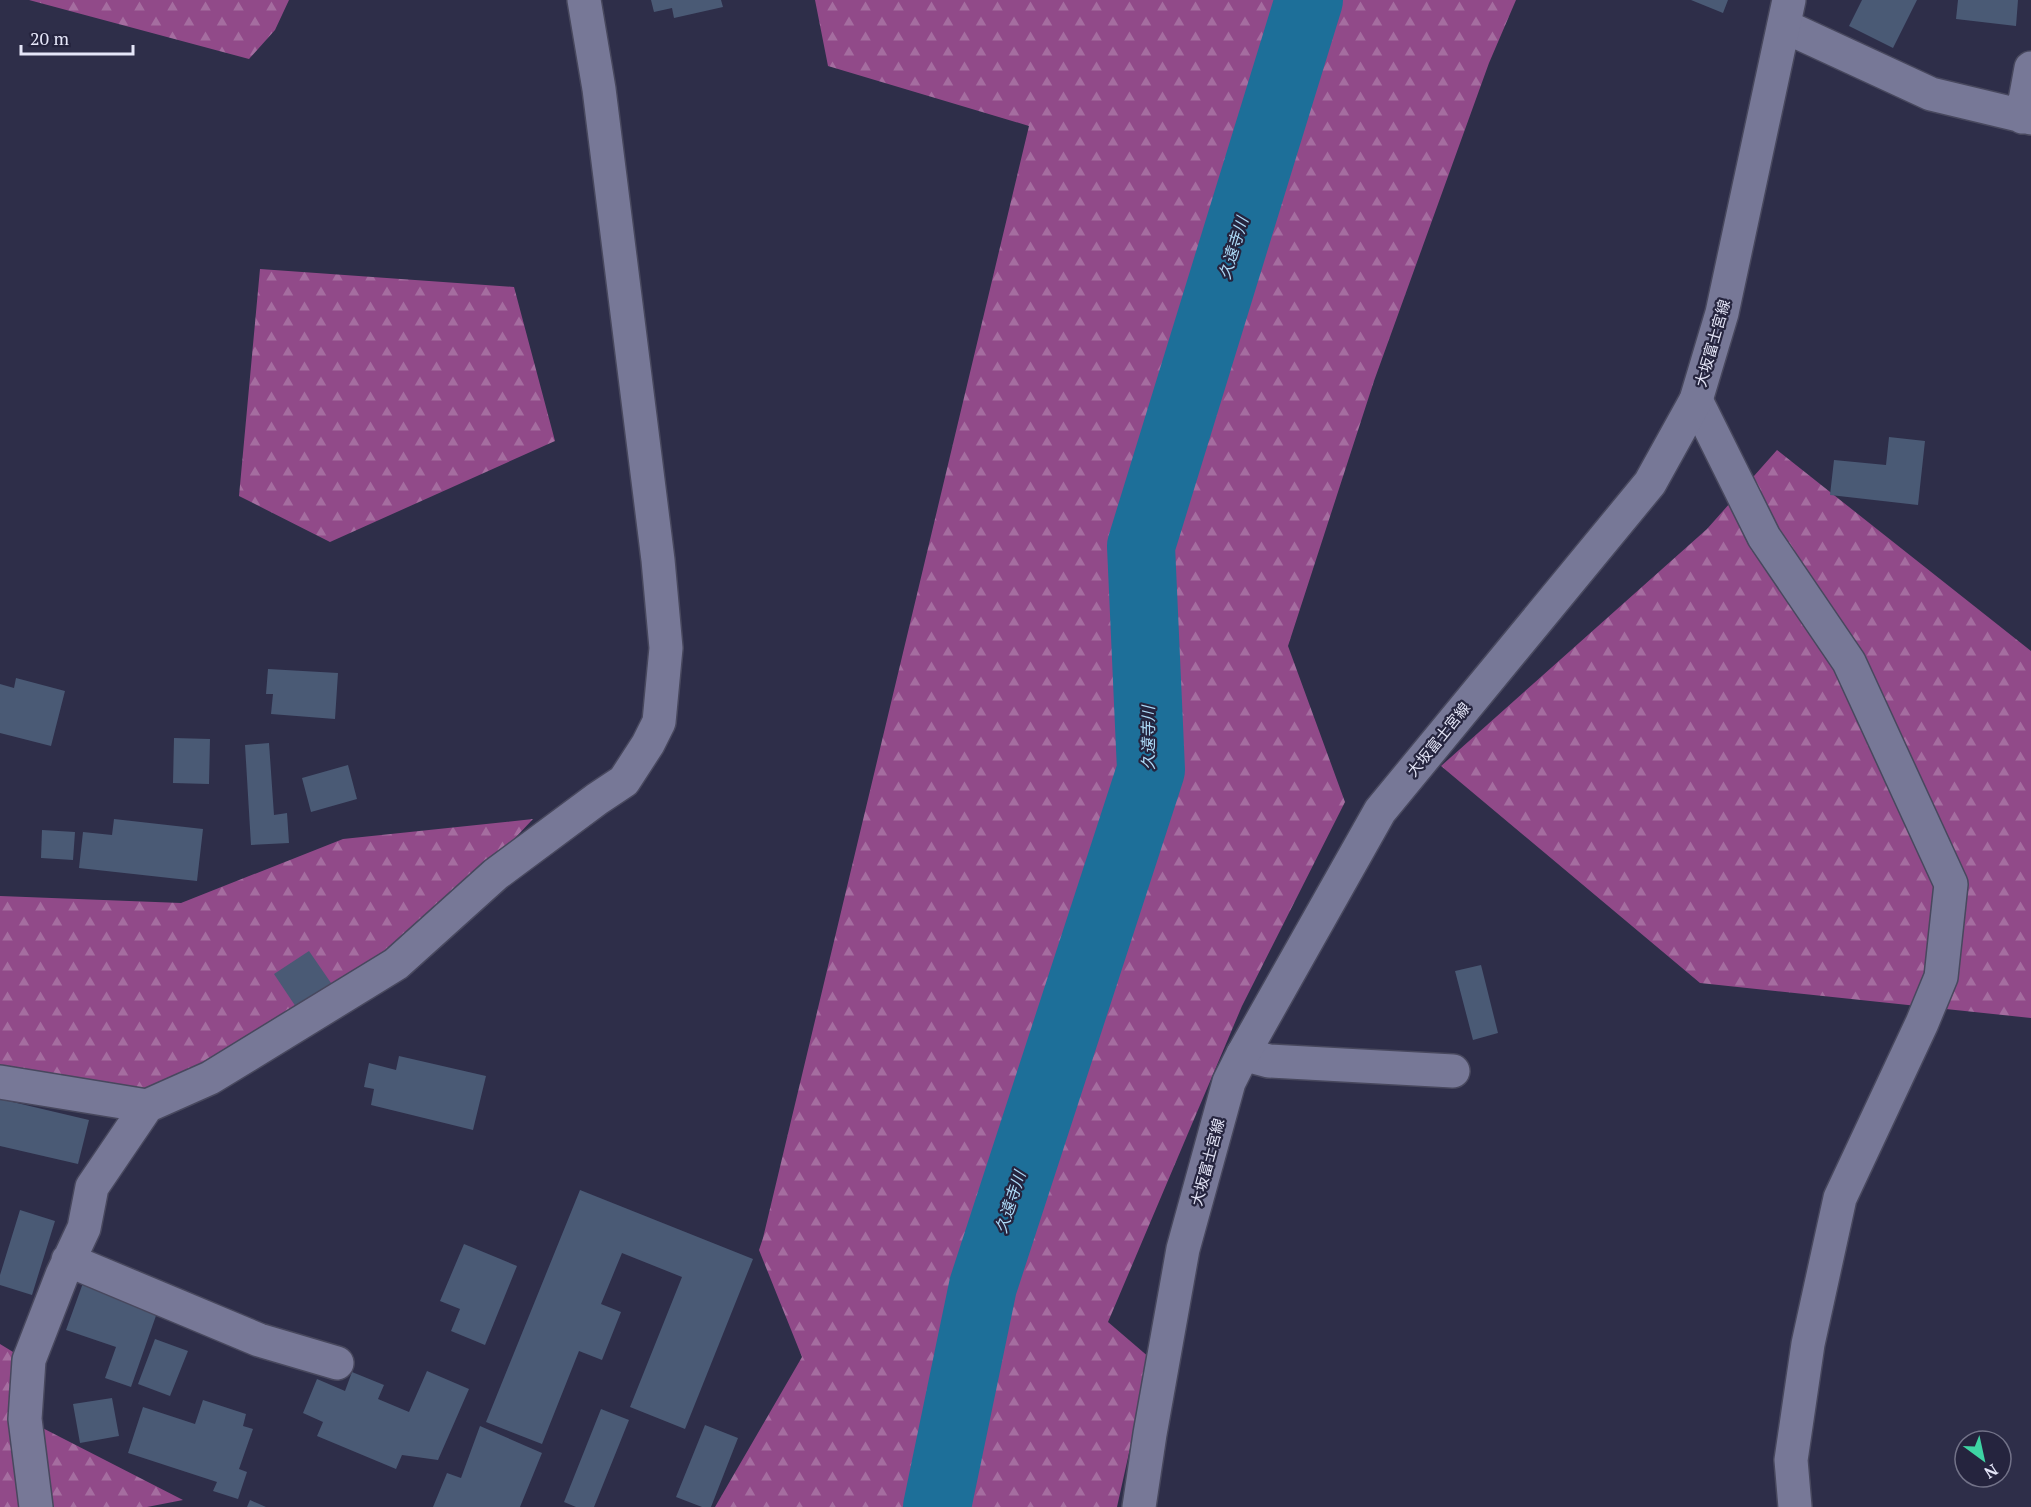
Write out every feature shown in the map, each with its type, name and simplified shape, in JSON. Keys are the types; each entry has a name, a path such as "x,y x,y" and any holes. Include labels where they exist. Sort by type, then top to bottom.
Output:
{"street":[{"path":"36,1507 25,1419 29,1360 68,1260 84,1228 92,1187 147,1106 210,1078 396,964 496,874 624,781 659,722 666,648 658,560 599,89 584,0"},
{"path":"1786,13 1931,94 2026,118 2031,68"},
{"name":"大坂富士宮線","path":"1139,1507 1183,1249 1229,1082 1380,811 1650,483 1696,400 1722,313 1786,13"},
{"path":"1696,400 1764,537 1849,662 1951,884 1941,976 1922,1023 1840,1198 1808,1344 1792,1448 1791,1460 1796,1507"},
{"path":"1243,1054 1269,1061 1453,1071"},
{"path":"0,1082 147,1106"},
{"path":"68,1260 259,1340 337,1363"}],"green space":[{"path":"29,0 289,0 275,30 249,59"},
{"path":"815,0 1516,0 1489,63 1374,381 1288,646 1345,802 1242,1006 1108,1322 1150,1358 1117,1507 715,1507 802,1357 759,1250 1029,126 828,66"},
{"path":"260,269 514,287 555,441 330,542 239,496"},
{"path":"1777,450 2031,651 2031,1018 1700,983 1441,766 1707,529"},
{"path":"533,819 396,964 156,1102 0,1082 0,896 181,903 343,839"},
{"path":"0,1344 18,1355 25,1419 183,1500 147,1507 0,1507"}],"building":[{"path":"651,0 721,0 723,7 674,18 672,8 654,12"},
{"path":"1691,0 1728,0 1723,13"},
{"path":"1862,0 1917,0 1893,48 1849,26"},
{"path":"1958,0 2018,0 2016,26 1956,19"},
{"path":"1889,437 1925,441 1918,505 1830,495 1834,460 1886,465"},
{"path":"268,669 338,673 335,719 271,714 273,694 266,694"},
{"path":"16,678 65,691 51,746 0,733 0,684 14,688"},
{"path":"174,738 210,739 209,784 173,783"},
{"path":"269,743 274,815 287,813 289,843 251,845 245,745"},
{"path":"348,765 357,799 311,812 302,778"},
{"path":"114,819 203,829 197,881 79,868 83,832 112,835"},
{"path":"42,830 75,832 73,860 41,858"},
{"path":"309,951 331,983 296,1007 274,974"},
{"path":"1481,965 1498,1033 1473,1040 1455,971"},
{"path":"399,1056 486,1076 473,1130 371,1105 374,1089 364,1087 369,1063 396,1070"},
{"path":"0,1099 89,1120 78,1164 0,1146"},
{"path":"580,1190 753,1259 685,1429 630,1407 682,1277 622,1253 601,1304 621,1312 602,1360 579,1351 542,1444 486,1422"},
{"path":"20,1210 55,1221 32,1295 0,1285 0,1275"},
{"path":"464,1244 517,1266 485,1345 451,1331 460,1309 440,1301"},
{"path":"83,1283 158,1310 131,1387 105,1378 116,1347 66,1330"},
{"path":"155,1339 188,1351 170,1396 138,1384"},
{"path":"427,1371 469,1389 438,1460 402,1455 396,1469 317,1436 323,1422 303,1413 317,1379 345,1391 352,1372 384,1385 378,1399 409,1412"},
{"path":"112,1398 119,1436 80,1443 73,1404"},
{"path":"203,1400 246,1414 243,1426 253,1429 239,1469 247,1472 238,1499 213,1491 217,1482 128,1453 143,1407 195,1424"},
{"path":"601,1409 629,1420 594,1507 576,1507 564,1502"},
{"path":"705,1425 738,1438 711,1507 702,1507 676,1497"},
{"path":"480,1426 542,1453 520,1507 433,1507 447,1473 461,1478"},
{"path":"250,1500 266,1507 247,1507"}],"waterway":[{"name":"久遠寺川","path":"937,1507 983,1286 1151,770 1141,546 1309,0"}]}
